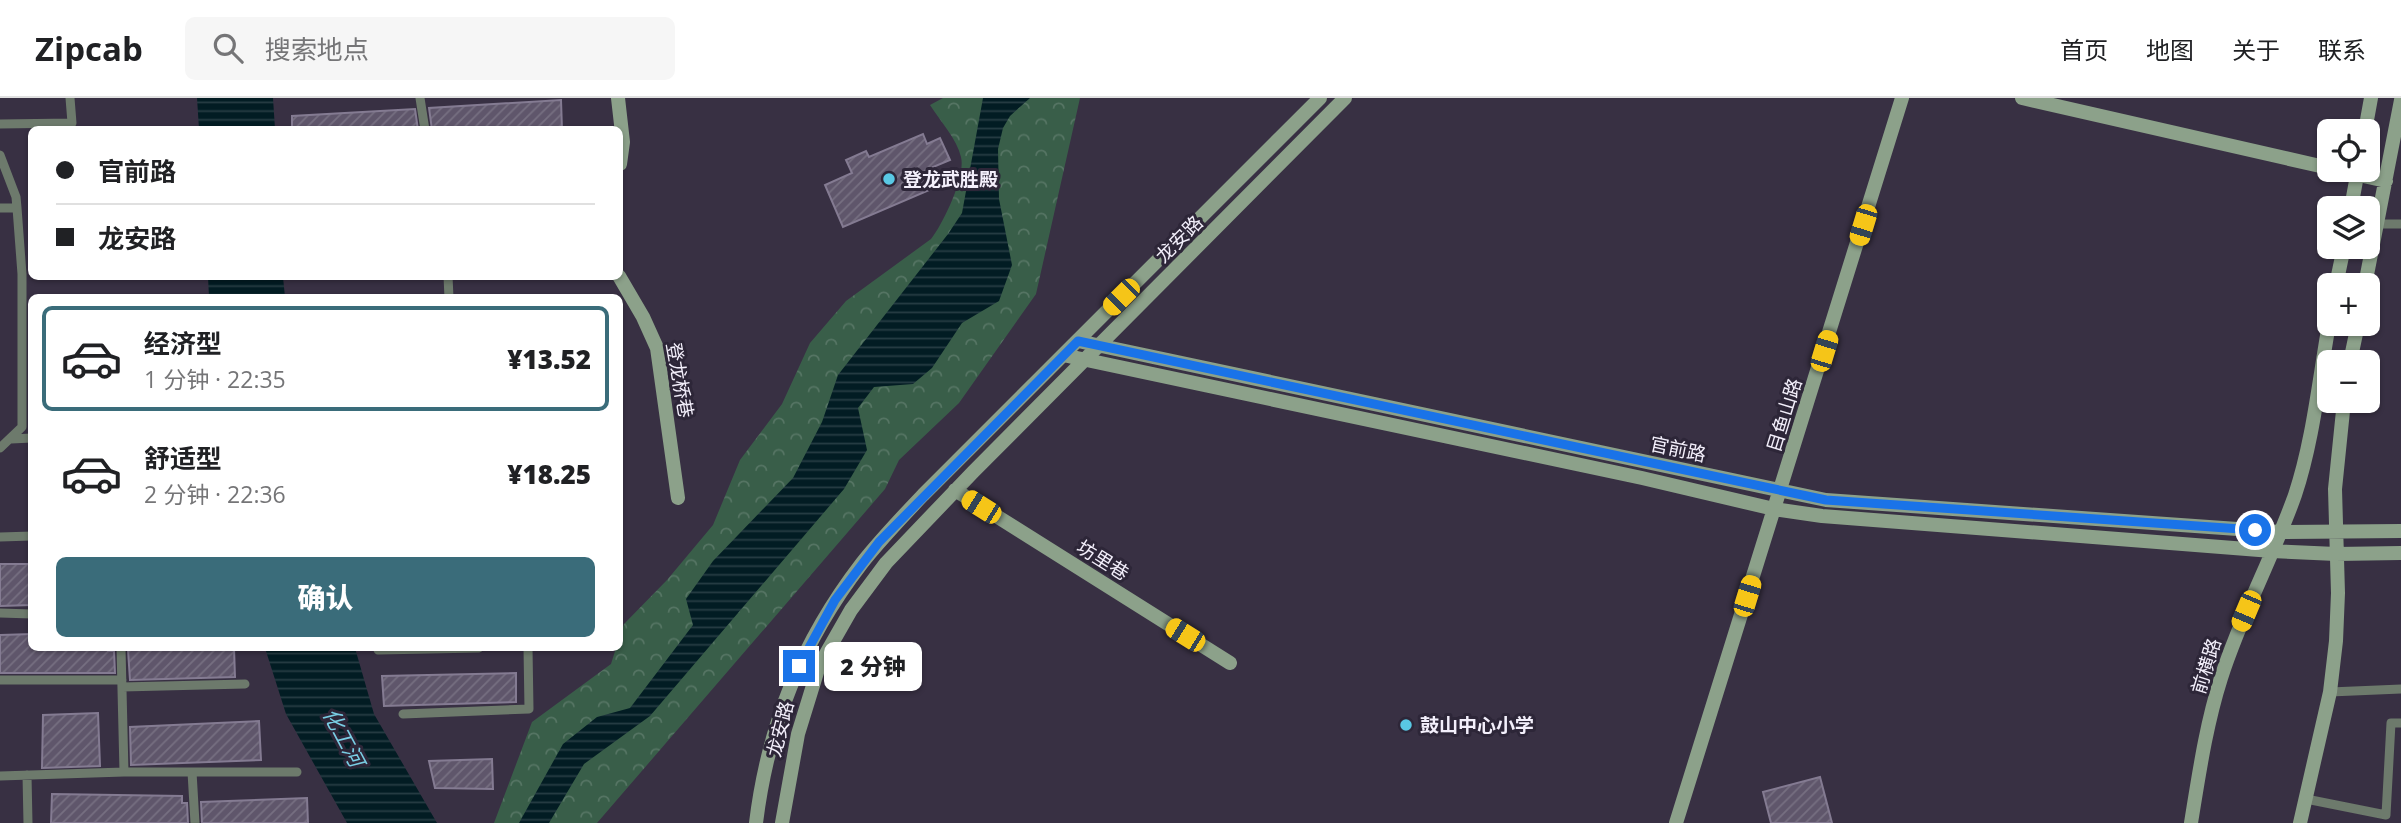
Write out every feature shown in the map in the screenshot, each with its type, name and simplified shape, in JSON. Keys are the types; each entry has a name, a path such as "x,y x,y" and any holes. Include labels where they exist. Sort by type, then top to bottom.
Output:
{"main road":[{"path":"618,98 621,126"},
{"name":"龙安路","path":"756,823 766,758 774,731 799,666 822,621 844,587 897,523 1321,98"},
{"name":"龙安路","path":"782,823 798,734 807,700 824,656 851,610 886,563 955,490 1345,98"},
{"name":"目鱼山路","path":"1676,823 1902,98"},
{"path":"2022,98 2317,165"},
{"path":"2367,119 2371,98"},
{"path":"2380,210 2401,100"},
{"path":"2380,180 2386,181"},
{"name":"登龙桥巷","path":"621,280 657,348 678,498"},
{"name":"前横路","path":"2191,823 2204,747 2220,679 2238,629 2295,494 2306,453 2327,336"},
{"name":"官前路","path":"1078,341 1826,500 2280,532 2401,531"},
{"name":"官前路","path":"1063,355 1628,475 1774,509 1822,516 2272,551 2401,553"},
{"path":"2300,823 2330,692 2336,640 2338,593 2335,489 2343,413"},
{"name":"坊里巷","path":"955,490 1230,663"}],"lane":[{"path":"0,124 72,122 70,98"},
{"path":"420,98 424,126"},
{"path":"0,155 16,197 27,362 22,427 0,448"},
{"path":"0,208 17,208"},
{"path":"2380,224 2401,224"},
{"path":"11,439 28,438"},
{"path":"0,537 28,536"},
{"path":"0,613 28,614"},
{"path":"121,651 124,772"},
{"path":"403,714 529,709 527,651"},
{"path":"0,680 245,684"},
{"path":"2330,692 2401,690"},
{"path":"2306,799 2386,819 2391,723 2401,723"},
{"path":"0,776 124,772 297,772"},
{"path":"192,772 195,823"},
{"path":"27,775 28,823"}],"green space":[{"path":"943,98 1080,98 1036,294 959,403 899,460 885,489 597,823 494,823 532,722 611,664 615,651 623,651 624,624 667,580 713,525 740,460 782,404 810,343 846,301 931,239 936,232 952,200 962,165 956,144 930,105"}],"water":[{"path":"197,98 273,98 275,126 199,126"},
{"path":"983,98 1030,98 1010,116 1003,128 998,149 999,199 1012,265 999,301 962,323 932,368 913,384 874,387 858,408 867,450 844,489 650,716 584,764 549,823 519,823 563,744 597,717 630,708 693,625 686,599 713,561 793,478 822,422 838,375 962,213"},
{"path":"208,280 283,280 285,294 209,294"},
{"name":"化工河","path":"266,651 356,651 374,714 437,823 347,823 286,714"}],"building":[{"path":"561,100 562,126 431,126 429,108"},
{"path":"415,109 417,126 292,126 292,116"},
{"name":"登龙武胜殿","path":"923,134 927,144 940,138 950,160 933,167 941,185 843,227 825,185 852,173 846,160 866,151 869,157"},
{"path":"0,564 28,564 28,605 0,606"},
{"path":"28,634 28,651 114,651 115,673 0,673 0,635"},
{"path":"128,651 234,651 235,677 130,680"},
{"path":"516,673 516,702 384,706 382,676"},
{"path":"98,713 100,766 42,768 43,715"},
{"path":"259,721 261,760 131,765 130,727"},
{"path":"492,759 493,789 435,788 429,761"},
{"path":"1820,777 1832,823 1771,823 1763,792"},
{"path":"52,794 182,796 182,803 187,803 188,823 51,823"},
{"path":"307,798 308,823 202,823 201,802"}],"place":[{"name":"登龙武胜殿","path":"889,179"},
{"name":"鼓山中心小学","path":"1406,725"}],"route":[{"path":"799,666 835,600 879,542 1078,341 1826,500 2255,530"}]}
